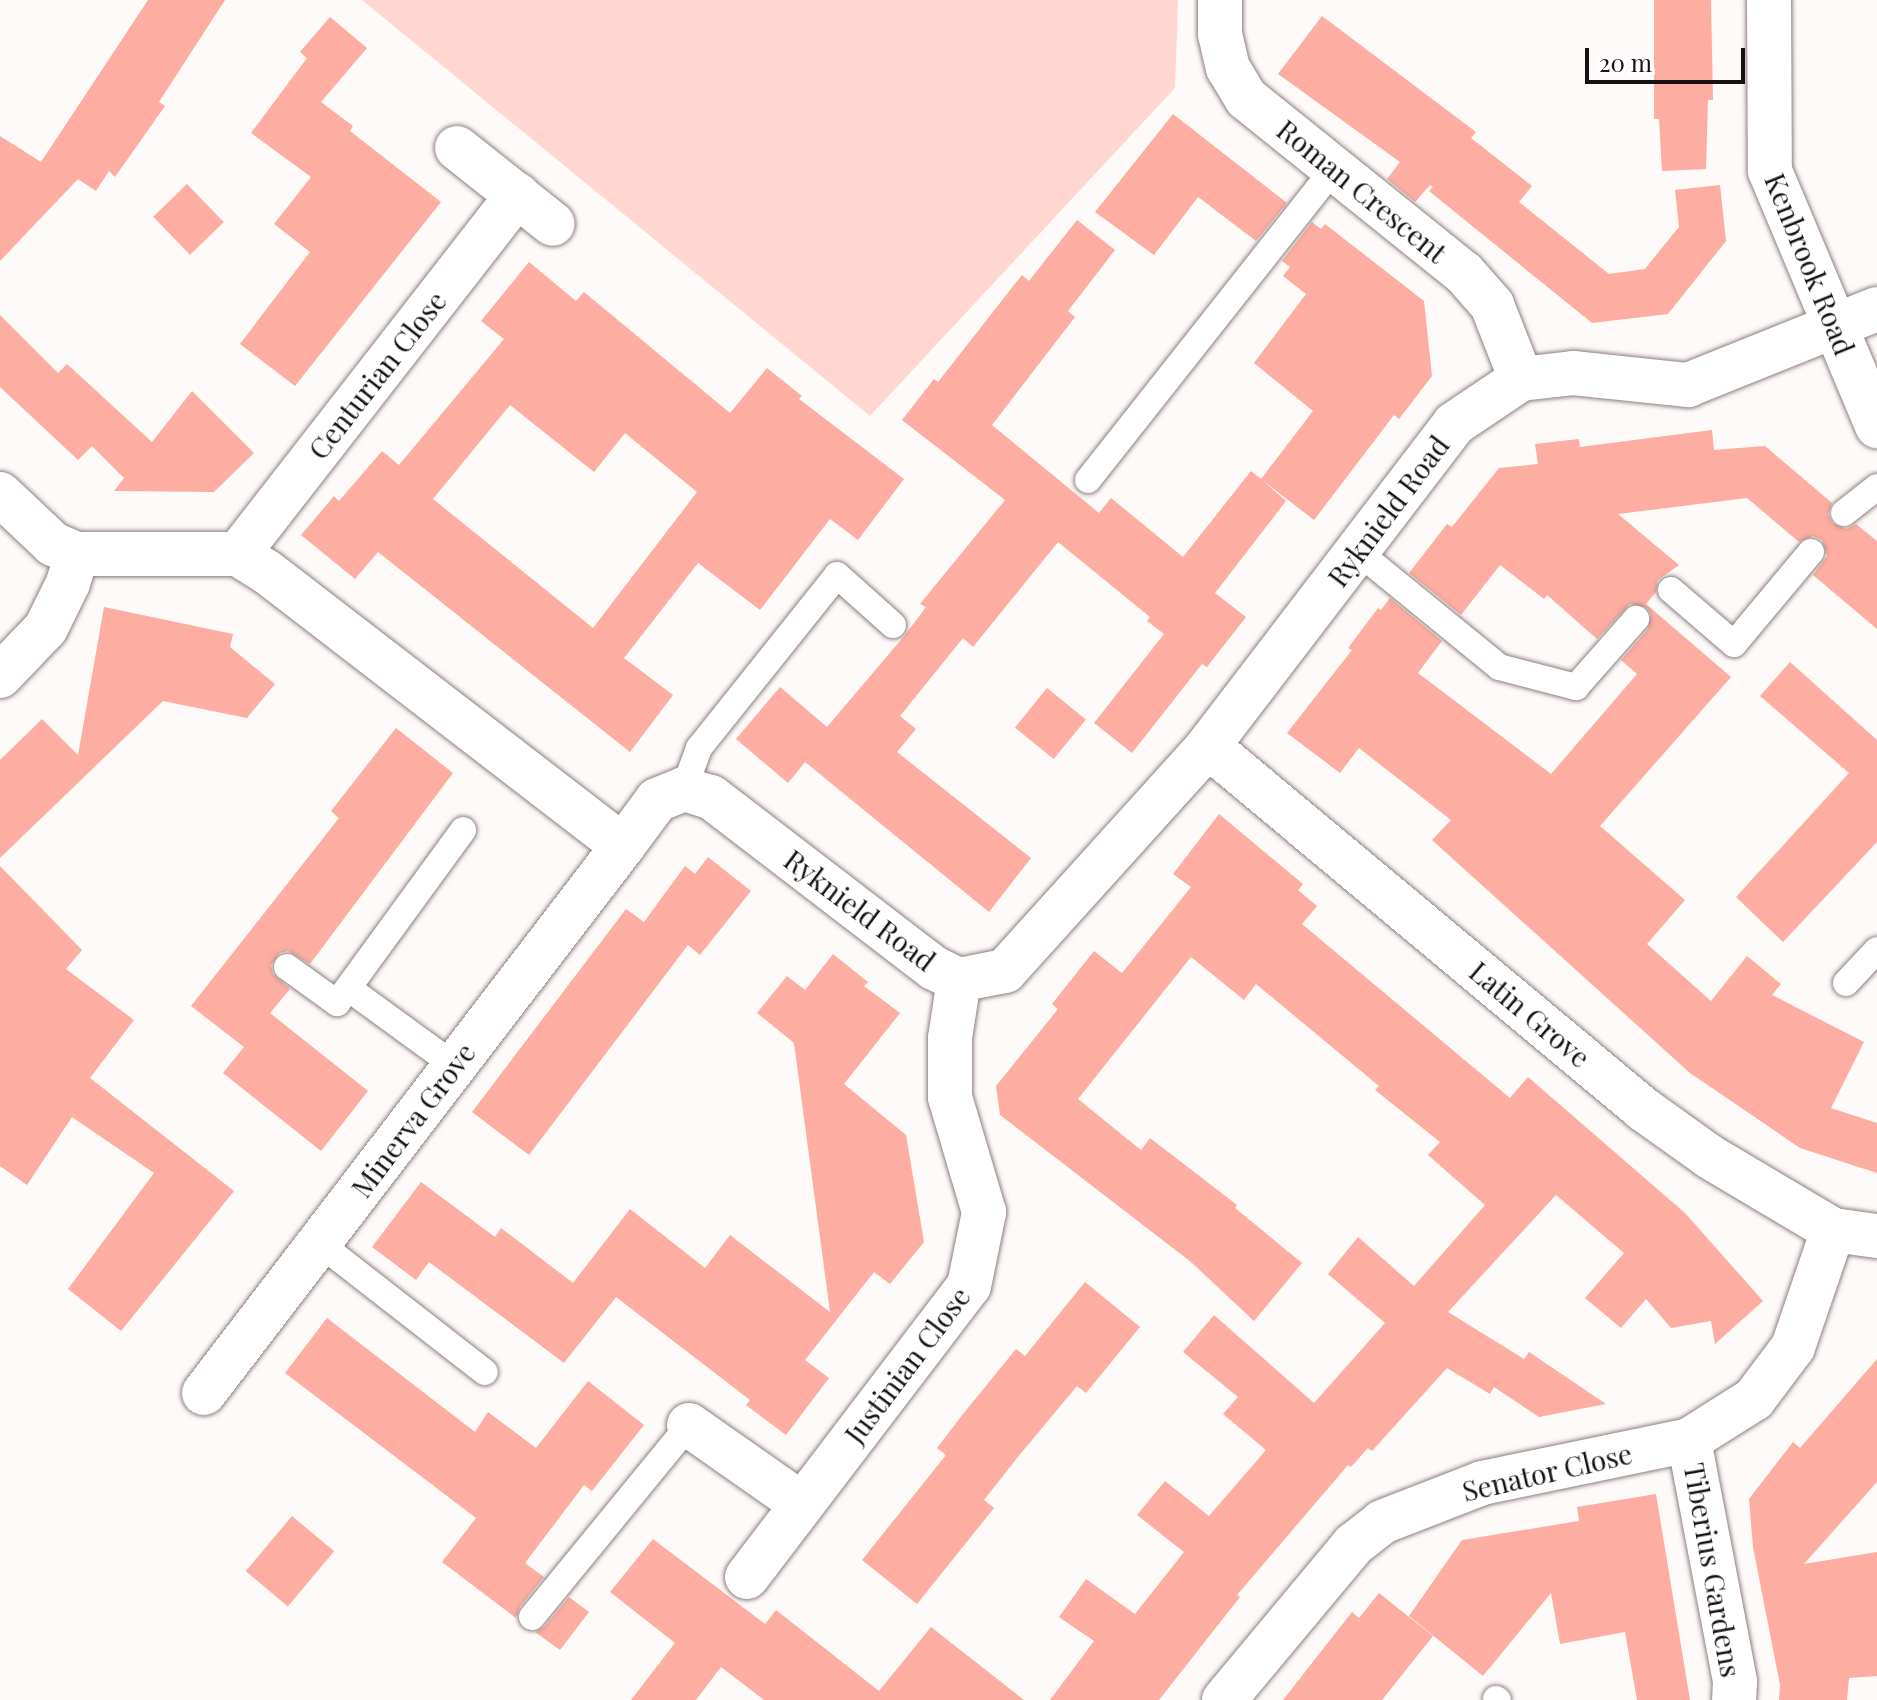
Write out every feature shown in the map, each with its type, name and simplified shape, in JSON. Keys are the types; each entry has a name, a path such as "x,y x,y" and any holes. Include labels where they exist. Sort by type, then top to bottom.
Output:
{"street":[{"name":"Roman Crescent","path":"1220,0 1220,34 1228,68 1246,98 1464,273 1492,305 1521,379"},
{"name":"Kenbrook Road","path":"1769,0 1770,171 1877,426"},
{"path":"457,148 553,224"},
{"name":"Centurian Close","path":"238,554 517,195"},
{"name":"Ryknield Road","path":"684,789 711,797 934,968 959,980 1005,971 1208,746 1454,424 1521,379 1573,373 1688,385 1877,309"},
{"path":"0,494 53,544 77,554 238,554 267,572 623,846 657,800 684,789"},
{"path":"0,676 46,628 68,583 77,554"},
{"name":"Latin Grove","path":"1208,746 1643,1109 1710,1157 1833,1230 1877,1236"},
{"name":"Minerva Grove","path":"204,1393 623,846"},
{"name":"Justinian Close","path":"747,1577 969,1286 984,1212 950,1097 950,1038 959,980"},
{"name":"Senator Close","path":"1224,1700 1353,1545 1382,1522 1482,1483 1689,1440 1754,1399 1793,1347 1833,1230"},
{"path":"689,1425 802,1504"},
{"name":"Tiberius Gardens","path":"1689,1440 1735,1682 1734,1700"}],"lane":[{"path":"1088,480 1334,169"},
{"path":"1844,513 1877,487"},
{"path":"1357,551 1499,667 1576,687 1636,619"},
{"path":"1671,590 1734,644 1811,552"},
{"path":"684,789 699,748 837,575 893,625"},
{"path":"287,967 337,1003 463,830"},
{"path":"1846,983 1877,950"},
{"path":"348,988 455,1066"},
{"path":"319,1243 485,1372"},
{"path":"532,1617 689,1425"}],"shaded area":[{"path":"362,0 1178,0 1175,88 870,416"}],"building":[{"path":"148,0 225,0 159,102 165,106 115,177 109,171 96,191 78,179 0,261 0,136 41,162"},
{"path":"1654,0 1711,0 1713,100 1708,100 1706,169 1662,171 1659,119 1654,119"},
{"path":"1322,16 1476,132 1471,138 1532,186 1519,202 1609,274 1645,269 1679,227 1675,190 1720,185 1726,241 1668,314 1592,323 1429,191 1433,187 1430,185 1415,202 1387,179 1400,162 1278,74"},
{"path":"330,17 367,48 321,102 353,126 350,131 441,202 295,386 240,344 310,252 274,224 311,177 251,133 307,58 300,52"},
{"path":"1173,114 1287,203 1256,241 1198,197 1154,255 1095,212"},
{"path":"187,184 224,222 190,255 153,217"},
{"path":"1077,220 1115,250 1068,311 1075,317 992,425 1099,513 1111,498 1183,557 1251,471 1286,501 1215,593 1246,617 1207,667 1202,664 1132,753 1094,723 1164,634 1147,621 1150,617 1058,542 973,647 963,638 900,716 916,729 897,752 1031,858 989,912 805,762 788,783 736,739 780,687 827,727 905,635 926,607 920,604 1005,500 902,420 934,379 938,382 1022,275 1029,281"},
{"path":"1312,222 1321,229 1325,224 1424,301 1432,376 1399,419 1394,415 1314,520 1261,479 1313,411 1254,363 1306,294 1283,276 1290,267 1282,261"},
{"path":"529,262 576,301 584,292 730,413 767,368 802,396 799,399 904,479 858,540 830,519 760,610 698,563 624,658 673,695 630,752 378,552 355,579 301,535 334,496 339,501 382,451 399,465 504,339 481,321","holes":["510,405 594,472 625,433 697,492 593,628 433,499"]},
{"path":"0,315 58,373 67,364 152,442 192,391 254,453 214,492 114,491 124,478 92,446 78,460 0,387"},
{"path":"1712,430 1714,450 1765,446 1832,503 1828,514 1832,523 1846,529 1856,524 1877,541 1877,629 1813,575 1827,556 1822,540 1813,536 1799,542 1747,498 1618,514 1679,565 1658,580 1656,592 1646,604 1731,677 1600,826 1685,900 1647,944 1711,1001 1747,956 1781,984 1772,995 1864,1042 1831,1108 1877,1123 1877,1173 1800,1148 1690,1073 1432,840 1451,820 1359,748 1340,773 1287,733 1352,650 1348,648 1378,608 1381,610 1390,598 1442,641 1418,673 1551,774 1637,674 1621,660 1648,629 1651,615 1647,608 1630,604 1597,639 1547,595 1544,599 1500,565 1461,615 1409,573 1447,524 1452,527 1499,468 1538,464 1535,444 1579,439 1580,447"},
{"path":"104,607 233,634 230,647 275,684 247,718 163,701 0,858 0,760 42,719 78,755"},
{"path":"1790,662 1877,740 1877,842 1783,942 1736,897 1849,773 1760,696"},
{"path":"1047,688 1086,719 1054,759 1015,728"},
{"path":"396,728 453,773 310,964 288,951 280,953 271,965 273,974 290,989 270,1013 368,1091 321,1151 223,1073 244,1047 191,1006 339,818 331,811"},
{"path":"1219,814 1303,884 1298,890 1317,906 1302,924 1510,1098 1528,1077 1685,1213 1763,1301 1715,1344 1711,1321 1671,1328 1646,1299 1621,1328 1585,1298 1624,1253 1556,1195 1448,1312 1524,1359 1529,1352 1606,1404 1539,1417 1494,1387 1490,1394 1447,1368 1372,1451 1368,1448 1351,1467 1348,1465 1237,1595 1240,1597 1159,1700 1050,1700 1094,1641 1059,1617 1086,1579 1135,1614 1184,1552 1137,1515 1165,1481 1209,1516 1266,1450 1223,1414 1238,1397 1183,1352 1214,1315 1314,1403 1385,1323 1328,1274 1358,1237 1414,1286 1485,1205 1428,1155 1440,1142 1375,1090 1379,1086 1256,984 1244,1000 1191,957 1078,1099 1141,1150 1150,1138 1237,1205 1235,1208 1302,1263 1254,1321 1191,1262 1000,1115 996,1086 1058,1009 1052,1004 1094,951 1122,973 1191,887 1173,874"},
{"path":"708,857 751,891 700,955 688,945 529,1155 472,1112 626,909 644,922 685,866 695,874"},
{"path":"0,866 82,950 66,969 134,1020 90,1078 234,1191 121,1331 68,1289 154,1173 72,1117 27,1185 0,1166"},
{"path":"833,954 868,982 864,986 900,1013 844,1084 906,1135 924,1242 890,1284 874,1272 805,1360 829,1378 786,1435 746,1405 750,1400 616,1297 564,1363 429,1262 416,1280 372,1247 421,1182 495,1237 501,1228 573,1283 630,1209 705,1268 730,1235 830,1312 794,1043 757,1013 787,976 805,990"},
{"path":"1085,1282 1140,1327 1086,1393 1077,1386 1017,1458 984,1500 994,1508 917,1604 862,1560 946,1455 937,1448 963,1414 1016,1349 1025,1356"},
{"path":"327,1318 475,1432 488,1412 536,1448 588,1381 644,1425 592,1491 584,1485 525,1563 544,1577 520,1607 516,1618 442,1562 476,1518 285,1373"},
{"path":"1877,1359 1877,1482 1804,1564 1877,1552 1877,1676 1849,1678 1847,1700 1779,1700 1780,1685 1753,1547 1749,1499 1793,1442 1800,1448"},
{"path":"1656,1494 1690,1700 1637,1700 1625,1632 1560,1644 1551,1593 1483,1676 1409,1616 1462,1540 1579,1521 1577,1507"},
{"path":"292,1516 334,1551 288,1607 246,1571"},
{"path":"653,1539 765,1624 776,1610 879,1691 931,1627 1024,1700 764,1700 721,1667 696,1700 631,1700 675,1643 610,1592"},
{"path":"1379,1593 1433,1636 1382,1700 1283,1700 1352,1612 1359,1618"},
{"path":"569,1597 589,1612 560,1650 535,1632 544,1627"}]}
